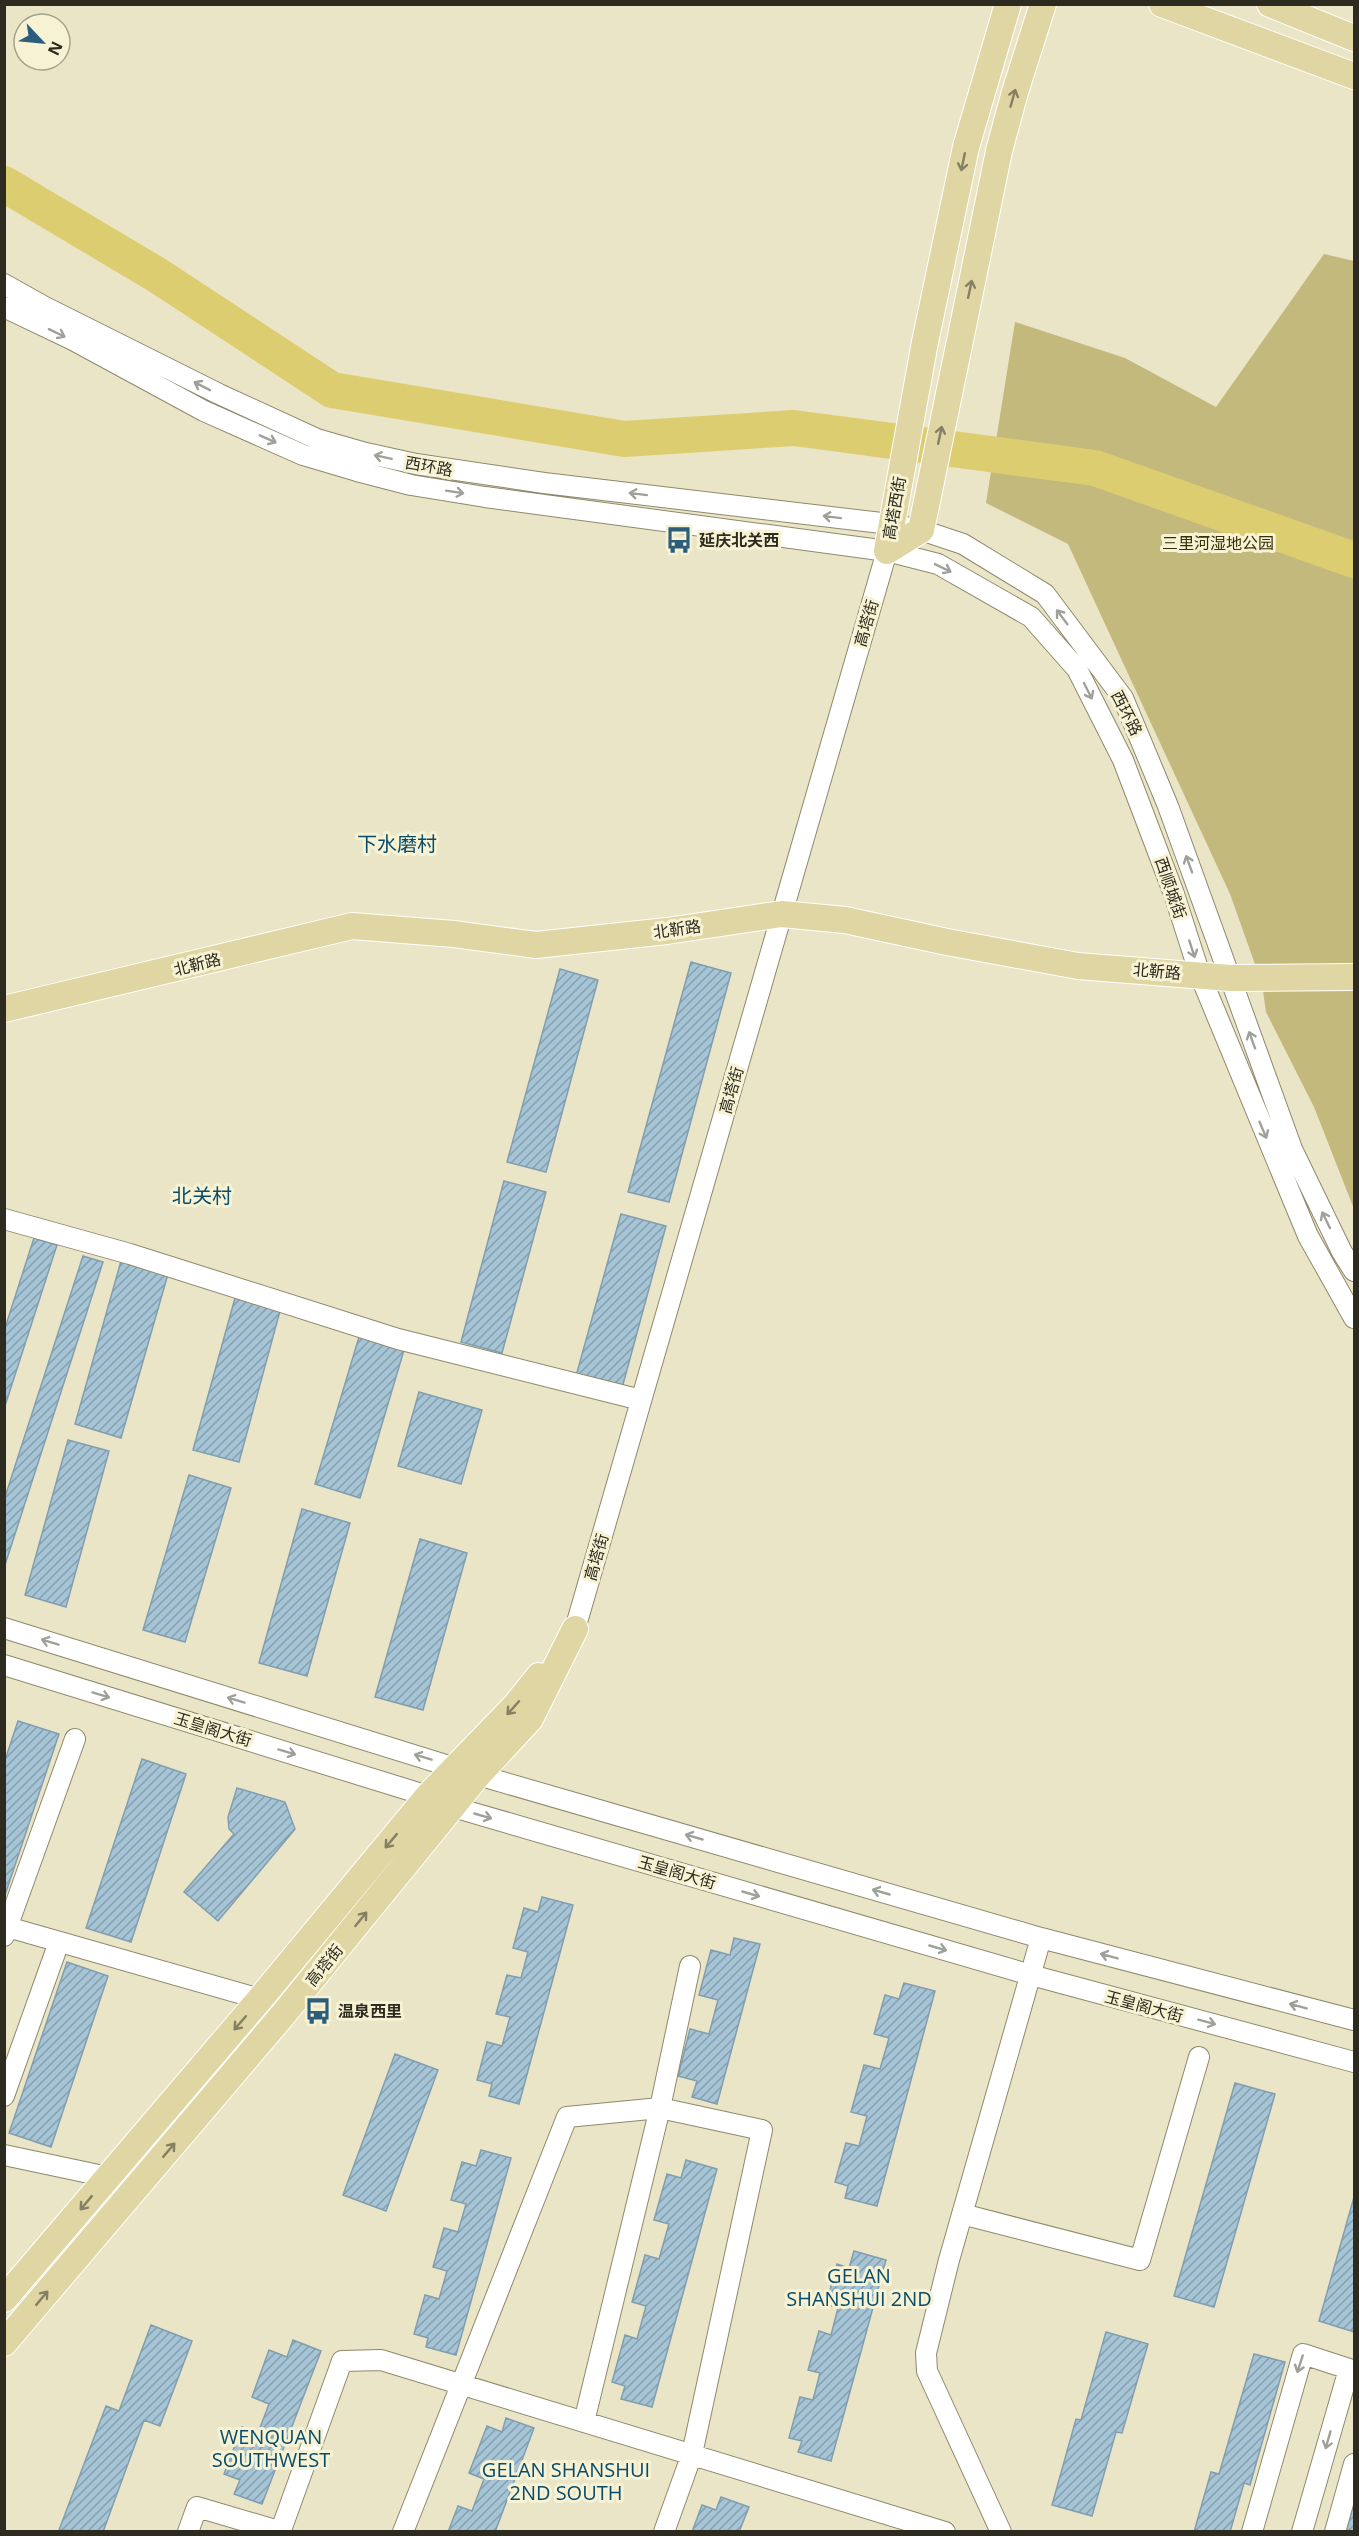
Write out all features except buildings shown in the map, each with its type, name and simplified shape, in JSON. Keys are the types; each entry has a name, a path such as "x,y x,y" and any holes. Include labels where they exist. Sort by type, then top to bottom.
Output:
{"main road":[{"name":"高塔西街","path":"887,551 890,524 925,342 966,147 1008,4"},
{"name":"高塔西街","path":"887,551 921,530 999,152 1043,4"},
{"path":"1162,4 1354,76"},
{"path":"1270,4 1354,38"},
{"name":"北靳路","path":"4,1009 352,926 454,934 536,945 667,931 782,914 845,920 947,942 1078,966 1230,978 1354,977"},
{"name":"高塔街","path":"4,2299 260,1999 428,1796 467,1771 530,1719 575,1629"},
{"name":"高塔街","path":"4,2343 282,2016 453,1807 467,1771"}],"street":[{"name":"西环路","path":"4,284 45,307 219,394 317,439 366,453 416,464 544,483 890,524 921,530 963,544 1045,594 1123,698 1168,806 1230,978"},
{"name":"西环路","path":"4,307 73,340 204,411 303,455 357,471 411,485 484,497 887,551"},
{"name":"高塔街","path":"575,1629 887,551"},
{"name":"西顺城街","path":"887,551 938,564 1031,616 1077,669 1124,760 1174,894 1200,975 1308,1236 1354,1318"},
{"path":"1230,978 1292,1149 1342,1252 1354,1271"},
{"path":"4,1219 130,1254 398,1339 641,1400"},
{"path":"4,1628 467,1771 1041,1938 1354,2020"},
{"name":"玉皇阁大街","path":"4,1665 428,1796 453,1807 1031,1975 1354,2062"},
{"path":"75,1739 6,1930 59,1942 260,1999 282,2016"},
{"path":"1001,2532 927,2371 926,2353 962,2214 1041,1938"},
{"path":"4,2096 59,1942"},
{"path":"584,2422 660,2108 690,1966"},
{"path":"962,2214 1140,2260 1199,2057"},
{"path":"402,2532 567,2117 660,2108 762,2130 692,2454 664,2532"},
{"path":"4,2155 108,2177 129,2196"},
{"path":"1252,2532 1303,2354 1352,2370 1302,2532"},
{"path":"188,2532 197,2507 281,2531 342,2361 381,2360 692,2454 890,2523 945,2532"},
{"path":"1335,2532 1354,2464"}],"green space":[{"name":"三里河湿地公园","path":"1324,254 1354,261 1354,1209 1314,1107 1266,1012 1262,984 1230,894 1068,544 986,503 1015,322 1125,358 1216,407"}],"waterway":[{"path":"4,184 157,275 332,390 624,439 794,428 1095,468 1354,560"}],"place":[{"name":"延庆北关西","path":"679,540"},
{"name":"温泉西里","path":"318,2011"}],"district":[{"name":"下水磨村","path":"397,844"},
{"name":"北关村","path":"202,1196"},
{"name":"GELAN SHANSHUI 2ND","path":"859,2288"},
{"name":"WENQUAN SOUTHWEST","path":"271,2448"},
{"name":"GELAN SHANSHUI 2ND SOUTH","path":"566,2482"}]}
